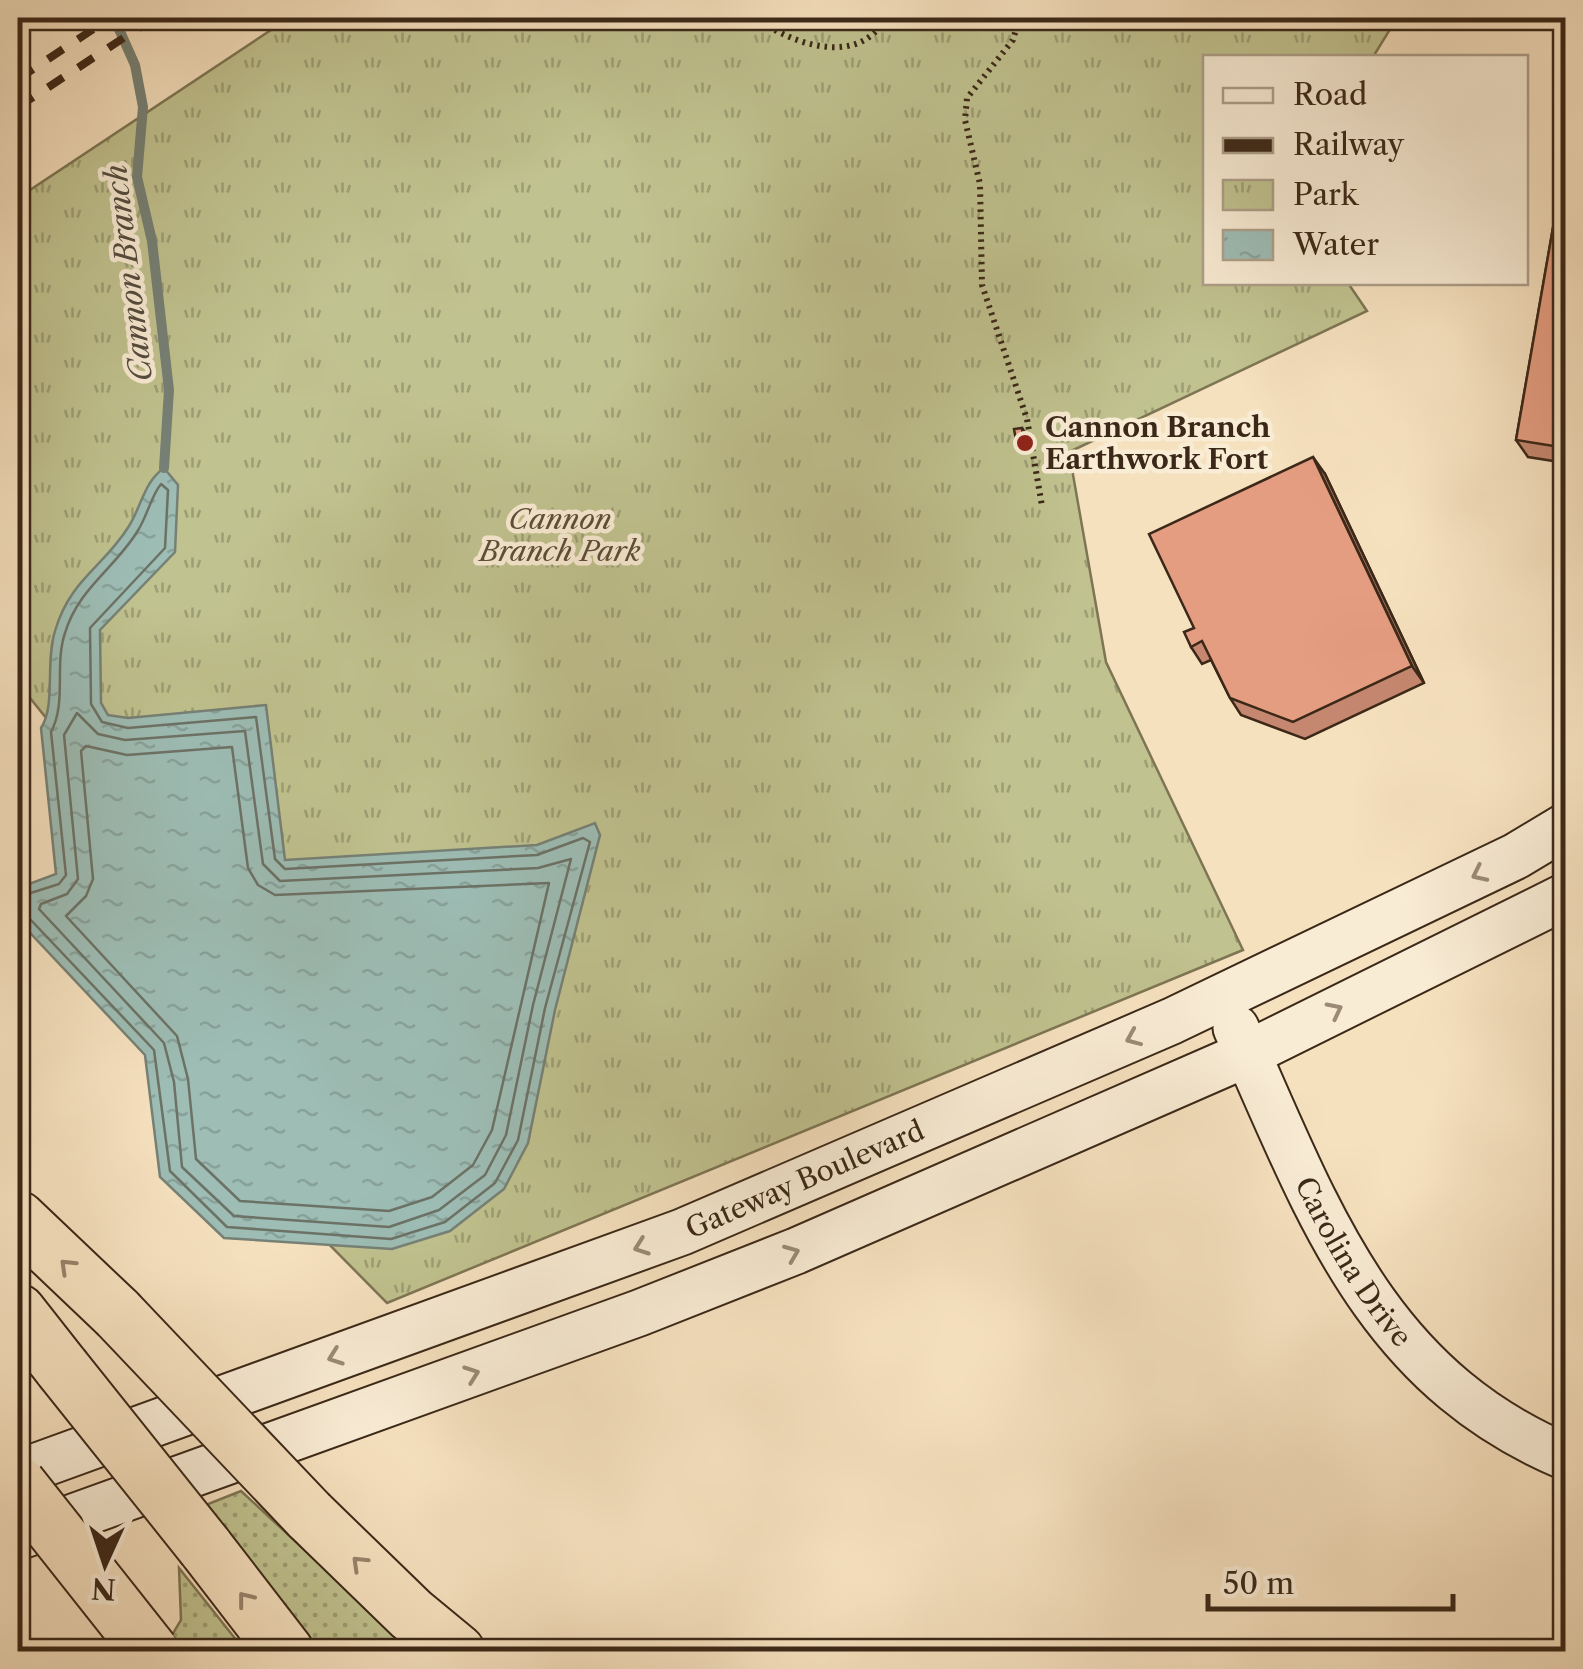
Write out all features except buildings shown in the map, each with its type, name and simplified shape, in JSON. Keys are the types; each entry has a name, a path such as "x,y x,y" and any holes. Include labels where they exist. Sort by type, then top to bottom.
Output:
{"highway":[{"path":"18,1219 116,1313 309,1515 450,1652"},
{"path":"18,1312 286,1652"},
{"path":"18,1484 151,1652"},
{"path":"412,1614 458,1652"}],"street":[{"name":"Gateway Boulevard","path":"18,1472 682,1232 1222,998 1516,856 1566,826"},
{"path":"18,1538 639,1314 870,1220 1248,1054 1566,896"},
{"name":"Carolina Drive","path":"1222,998 1323,1220 1376,1309 1404,1345 1445,1383 1488,1416 1566,1457"}],"path":[{"path":"756,18 809,44 826,48 866,40 885,18"},
{"path":"1019,18 1013,40 975,84 965,120 980,184 982,285 1026,419 1042,506"}],"green space":[{"name":"Cannon Branch Park","path":"289,18 1397,18 1374,55 1203,55 1203,285 1349,285 1367,311 1069,452 1106,662 1243,950 387,1303 307,1222 293,1025 18,683 18,198"},
{"path":"241,1491 414,1651 318,1651 203,1506"},
{"path":"179,1568 245,1651 186,1651 172,1635 181,1620"}],"water":[{"path":"164,468 178,485 175,552 100,630 101,703 108,715 128,718 266,705 285,860 537,845 595,823 600,835 555,1010 528,1143 504,1189 450,1231 392,1249 224,1238 160,1177 145,1055 18,920 18,888 56,874 41,728 48,708 55,631 69,598 119,540 148,487"}],"waterway":[{"name":"Cannon Branch","path":"114,18 135,65 143,107 137,177 152,241 169,390 164,468"}],"railway":[{"path":"18,79 110,18"},
{"path":"18,107 154,18"}],"place":[{"name":"Cannon Branch Earthwork Fort","path":"1025,443"}]}
